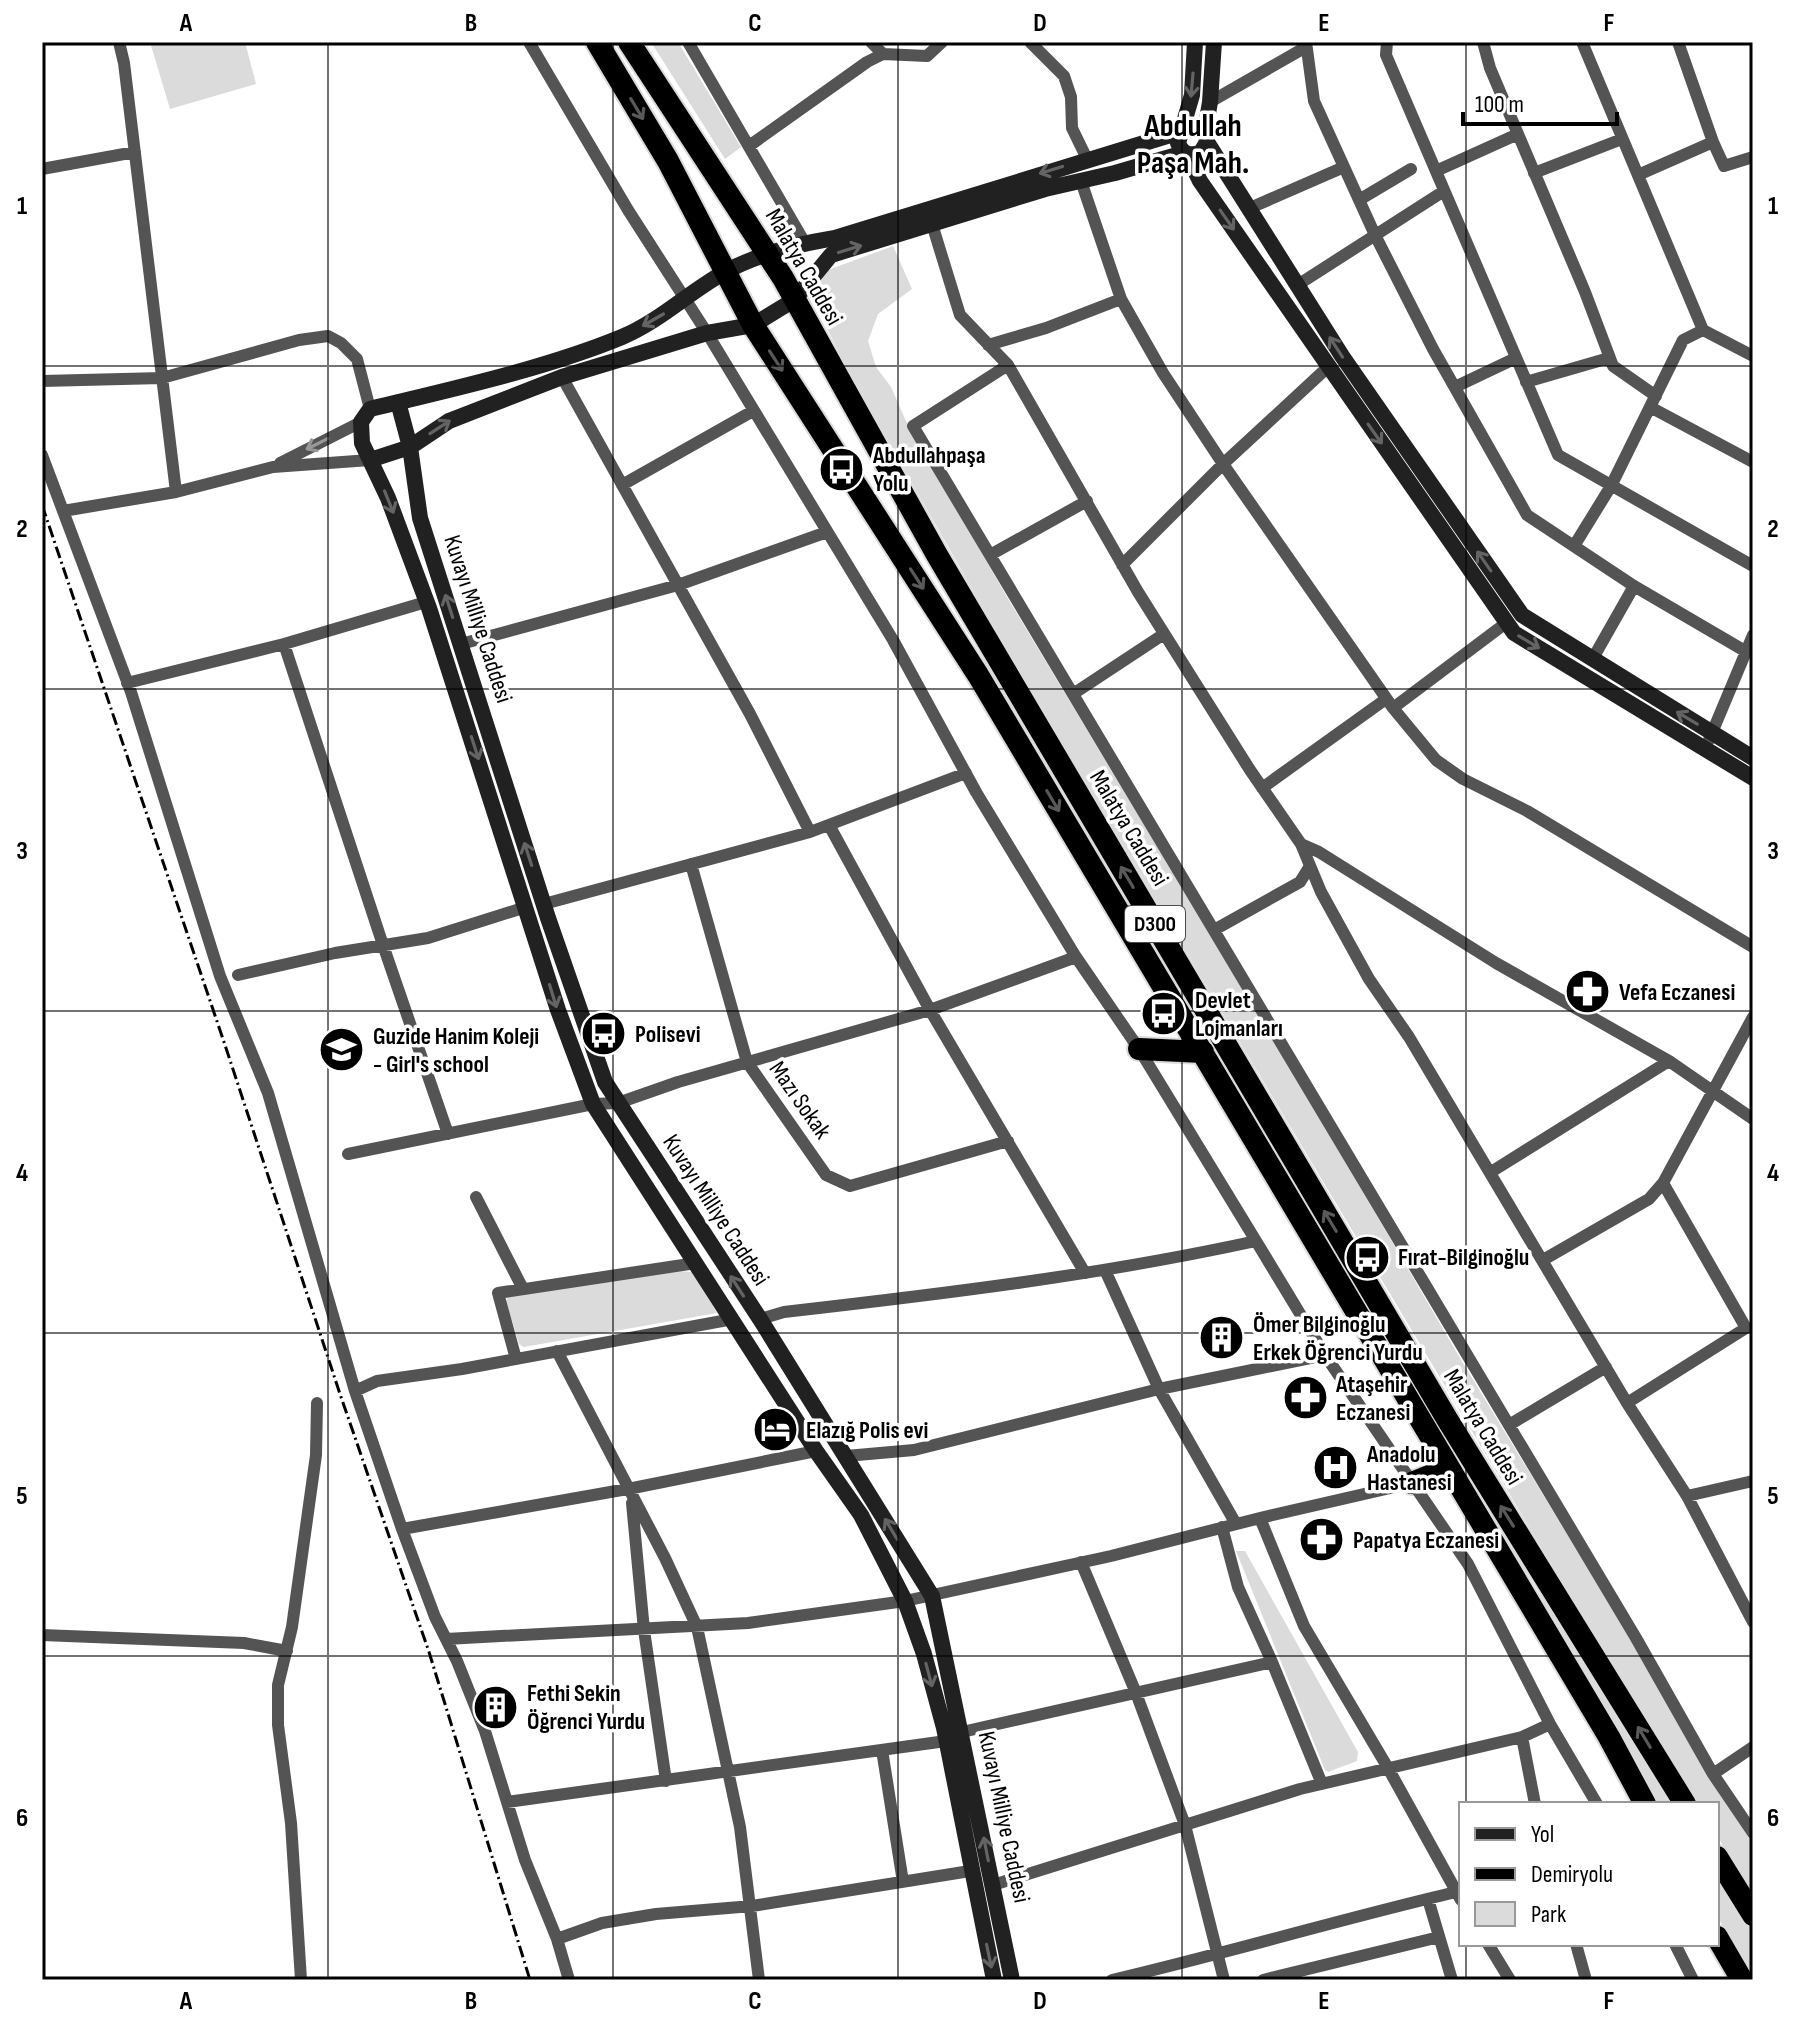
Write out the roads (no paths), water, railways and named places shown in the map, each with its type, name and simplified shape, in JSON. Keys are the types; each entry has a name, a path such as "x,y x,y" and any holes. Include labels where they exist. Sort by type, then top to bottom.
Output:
{"highway":[{"name":"Malatya Caddesi","path":"597,42 668,161 753,325 978,675 1609,1737 1644,1802"},
{"name":"Malatya Caddesi","path":"629,42 769,254 937,555 1447,1419 1684,1802"},
{"path":"1139,1049 1203,1052"},
{"path":"1412,1483 1449,1468"},
{"path":"1719,1860 1753,1915"},
{"path":"1719,1940 1742,1980"}],"main road":[{"path":"1195,42 1192,95 1178,143 1200,181 1506,623 1514,633 1753,778"},
{"path":"370,460 410,447 449,421 562,377 707,333 753,325 794,300 831,255 1081,181 1186,153 1201,152 1206,137 1214,42"},
{"path":"365,415 398,402 517,371 622,337 653,321 726,272 769,254 835,238 1195,125 1206,137 1296,286 1522,615 1753,758"},
{"name":"Kuvayı Milliye Caddesi","path":"398,402 410,447 420,518 544,904 605,1082 760,1319 932,1596 1012,1980"},
{"name":"Kuvayı Milliye Caddesi","path":"365,415 362,443 388,498 426,602 558,1010 593,1104 816,1451 861,1515 905,1601 924,1654 946,1741 994,1980"}],"street":[{"path":"119,42 176,492"},
{"path":"529,42 893,640 966,773 1076,957 1139,1049 1325,1355 1468,1564 1550,1724 1596,1802"},
{"path":"688,42 805,243"},
{"path":"871,42 883,54"},
{"path":"749,146 867,62 883,54 927,56 942,42"},
{"path":"1030,42 1064,76 1071,97 1072,128 1087,159"},
{"path":"1387,42 1386,55 1558,455 1753,566"},
{"path":"1483,42 1490,68 1613,366 1653,401 1753,462"},
{"path":"1582,42 1703,330 1753,356"},
{"path":"1678,42 1724,166 1753,157"},
{"path":"1210,102 1306,44 1314,101 1375,235 1527,515 1634,586 1745,651"},
{"path":"1436,171 1518,134"},
{"path":"1534,173 1622,139"},
{"path":"1638,175 1713,142"},
{"path":"42,169 135,152"},
{"path":"1250,208 1344,167"},
{"path":"1359,200 1411,169"},
{"path":"1081,181 1121,299 1163,373 1390,704 1436,760 1463,779 1527,811 1753,947"},
{"path":"1296,286 1444,191"},
{"path":"932,224 960,315 1008,365 1164,634 1301,844 1321,892 1369,979 1409,1037 1627,1403 1687,1496 1753,1622"},
{"path":"988,345 1046,328 1121,299"},
{"path":"1574,546 1611,486 1683,340 1703,330"},
{"path":"42,381 162,378 299,340 328,336 341,343 357,359 365,415 273,467"},
{"path":"1455,387 1516,358"},
{"path":"1526,382 1609,358"},
{"path":"1008,365 913,426 1636,1638 1713,1774 1753,1833"},
{"path":"1122,565 1223,464 1328,367"},
{"path":"562,377 750,714 810,832"},
{"path":"622,485 753,411"},
{"path":"42,455 127,683 220,976 268,1093 355,1391 402,1529 435,1617 485,1731 525,1860 557,1939 569,1980"},
{"path":"63,511 176,492 273,467 370,460"},
{"path":"990,555 1087,501"},
{"path":"461,644 678,585 827,532"},
{"path":"1592,660 1634,586"},
{"path":"127,683 284,644 426,602"},
{"path":"1262,788 1506,623"},
{"path":"1073,694 1164,634"},
{"path":"1704,750 1753,635"},
{"path":"284,644 448,1134"},
{"path":"544,904 810,832 966,773"},
{"path":"829,825 930,1010 1085,1273"},
{"path":"1301,844 1319,852 1496,963 1669,1061 1753,1119"},
{"name":"Mazı Sokak","path":"691,864 747,1062 826,1175 850,1186 1008,1141"},
{"path":"1214,930 1300,882 1310,866"},
{"path":"238,975 335,953 428,938 526,907"},
{"path":"348,1154 593,1104 618,1103 747,1062 930,1010 1076,957"},
{"path":"1543,1260 1649,1199 1663,1183 1753,1017"},
{"path":"1491,1172 1669,1061"},
{"path":"1627,1403 1750,1327 1663,1183"},
{"path":"476,1197 523,1289"},
{"path":"760,1319 784,1312 969,1290 1167,1261 1256,1241"},
{"path":"516,1359 498,1293 696,1263"},
{"path":"1105,1270 1159,1389 1236,1524"},
{"path":"355,1391 377,1381 733,1319"},
{"path":"557,1351 665,1558 697,1627 740,1827 759,1980"},
{"path":"846,1456 914,1450 1159,1389 1325,1355"},
{"path":"1509,1425 1606,1367"},
{"path":"301,1980 291,1823 278,1725 278,1685 292,1627 316,1455 317,1403"},
{"path":"402,1529 630,1492 816,1451"},
{"path":"1687,1496 1753,1481"},
{"path":"446,1639 748,1623 905,1601 1412,1483"},
{"path":"630,1492 644,1630 666,1781"},
{"path":"1112,1980 1217,1955 1362,1914 1428,1899 1459,1896 1304,1626 1260,1518"},
{"path":"1222,1527 1238,1587 1322,1784"},
{"path":"1081,1562 1136,1693 1185,1825 1224,1980"},
{"path":"42,1635 244,1643 287,1651"},
{"path":"962,1732 1272,1662"},
{"path":"993,1885 1322,1784 1522,1737 1550,1724"},
{"path":"1522,1737 1535,1802"},
{"path":"507,1802 946,1741"},
{"path":"1713,1774 1753,1747"},
{"path":"882,1750 903,1882"},
{"path":"557,1939 602,1923 643,1916 752,1906 970,1871"},
{"path":"1428,1899 1452,1980"},
{"path":"1263,1980 1439,1937"},
{"path":"1489,1946 1510,1980"},
{"path":"1577,1946 1586,1980"},
{"path":"1676,1946 1693,1980"}],"railway":[{"path":"42,505 429,1652 530,1980"}],"place":[{"name":"Abdullahpaşa Yolu","path":"842,469"},
{"name":"Vefa Eczanesi","path":"1588,992"},
{"name":"Devlet Lojmanları","path":"1164,1014"},
{"name":"Polisevi","path":"604,1034"},
{"name":"Guzide Hanim Koleji - Girl's school","path":"342,1050"},
{"name":"Fırat-Bilginoğlu","path":"1367,1257"},
{"name":"Ömer Bilginoğlu Erkek Öğrenci Yurdu","path":"1222,1338"},
{"name":"Ataşehir Eczanesi","path":"1305,1398"},
{"name":"Elazığ Polis evi","path":"775,1430"},
{"name":"Anadolu Hastanesi","path":"1336,1468"},
{"name":"Papatya Eczanesi","path":"1322,1540"},
{"name":"Fethi Sekin Öğrenci Yurdu","path":"496,1707"}],"district":[{"name":"Abdullah Paşa Mah.","path":"1193,144"}]}
